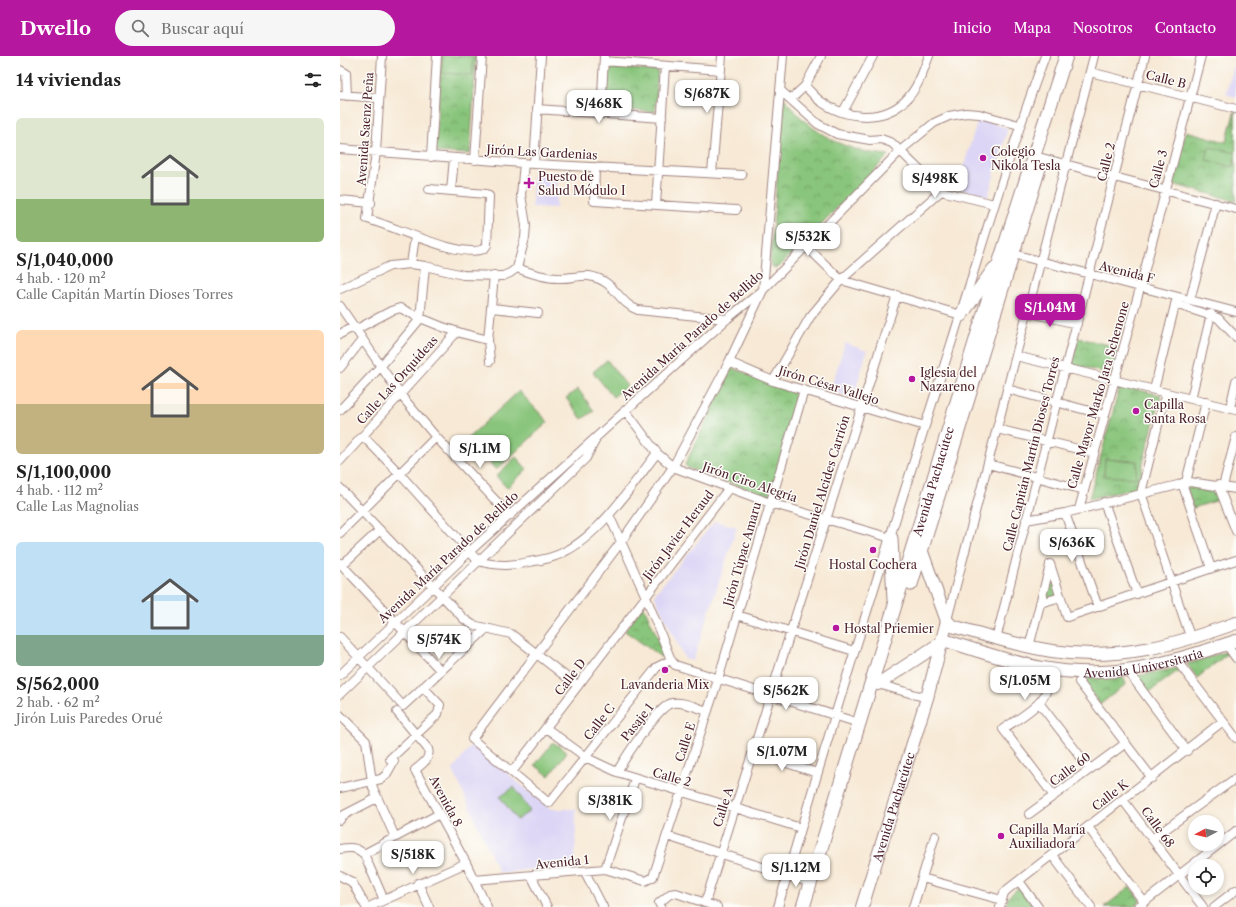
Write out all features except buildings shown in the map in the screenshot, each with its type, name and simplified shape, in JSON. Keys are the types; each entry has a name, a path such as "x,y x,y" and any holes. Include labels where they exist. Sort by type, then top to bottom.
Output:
{"main road":[{"name":"Avenida Pachacútec","path":"812,907 895,609 1000,261 1066,56"},
{"name":"Avenida Pachacútec","path":"803,907 859,722 875,683 922,552 1074,56"},
{"path":"961,314 1000,261"},
{"path":"891,538 895,609"}],"street":[{"name":"Avenida Saenz Peña","path":"382,56 376,152 371,203 367,219 415,237"},
{"path":"431,157 437,56"},
{"path":"475,160 482,56"},
{"path":"534,164 541,56"},
{"path":"712,173 722,56"},
{"path":"512,772 472,739 536,652 621,542 673,467 728,362 763,290 783,56"},
{"path":"791,99 805,86 821,56"},
{"path":"843,112 873,56"},
{"path":"805,86 820,101 843,112 852,115 869,116 884,113 895,108 906,99 917,85 929,56"},
{"name":"Avenida Pachacútec","path":"778,907 834,715 891,538 994,204 1019,125 1045,56"},
{"name":"Calle 2","path":"1090,274 1145,56"},
{"name":"Calle 3","path":"1140,288 1201,56"},
{"name":"Avenida Pachacútec","path":"863,907 942,642 1093,58"},
{"path":"601,114 604,59 665,66 721,70"},
{"path":"656,204 665,66"},
{"path":"340,70 346,72 344,96 379,98"},
{"name":"Calle B","path":"1090,72 1236,109"},
{"path":"781,91 818,124 837,134 870,140 880,139 892,143 901,150 941,191 994,204"},
{"path":"538,109 662,118"},
{"name":"Avenida María Parado de Bellido","path":"340,675 469,552 625,410 726,320 763,290 901,150 934,122 949,116 966,113 979,114 1019,125"},
{"name":"Jirón Las Gardenias","path":"340,149 534,164 742,175"},
{"path":"451,191 454,158"},
{"path":"1042,158 1236,209"},
{"path":"340,289 390,266 411,264 463,274 503,276 510,273 517,268 525,238 526,225 521,195 524,163"},
{"path":"595,167 594,201 736,210"},
{"path":"411,264 415,237 460,249 478,252 484,249 487,244 489,196 486,194 428,189"},
{"path":"773,381 810,317 841,280 941,191"},
{"path":"340,200 371,203"},
{"path":"1190,300 1216,203"},
{"path":"805,246 841,280 961,314"},
{"name":"Avenida F","path":"1013,254 1140,288 1176,301 1190,300 1236,312"},
{"path":"340,410 381,366 420,319 425,266"},
{"path":"517,268 536,275 558,278 589,276 608,284 615,290 625,303 638,310 726,320"},
{"name":"Calle Capitán Martín Dioses Torres","path":"996,638 1090,274"},
{"path":"490,361 488,340 494,275"},
{"name":"Calle Mayor Marko Jara Schenone","path":"1079,509 1140,288"},
{"name":"Jirón Daniel Alcides Carrión","path":"771,695 897,295"},
{"path":"1154,390 1176,301 1211,314 1224,323 1236,335"},
{"path":"340,306 399,394 436,437 510,516"},
{"path":"340,334 400,308 420,319 456,333 488,340"},
{"path":"492,308 538,313"},
{"path":"1027,312 1077,324"},
{"path":"1191,399 1211,314"},
{"name":"Calle Las Orquídeas","path":"340,461 399,394 456,333"},
{"path":"340,368 362,340"},
{"path":"1016,356 1233,409 1236,381"},
{"name":"Jirón César Vallejo","path":"728,362 773,381 925,426"},
{"path":"1007,389 1105,415"},
{"name":"Jirón Túpac Amaru","path":"718,680 804,390"},
{"path":"1166,393 1141,493 1191,639"},
{"path":"1206,402 1184,483 1211,568"},
{"name":"Jirón Ciro Alegría","path":"625,410 657,452 673,467 770,503 891,538"},
{"name":"Avenida María Parado de Bellido","path":"340,694 586,458 596,441 608,426"},
{"path":"997,429 1094,453"},
{"path":"363,436 399,473 478,561 511,566 565,552 583,539 608,515 657,452"},
{"path":"340,533 436,437"},
{"path":"1236,437 1220,485 1236,531"},
{"path":"988,464 1084,490"},
{"path":"1026,520 1065,513 1141,493 1197,481 1236,489"},
{"path":"340,488 464,619 473,625 511,634 578,686"},
{"name":"Jirón Javier Heraud","path":"646,597 729,488"},
{"path":"1104,502 1137,594"},
{"path":"1065,513 1098,607"},
{"path":"608,515 646,597 671,660 680,668 859,722"},
{"path":"380,530 341,564 441,671"},
{"path":"922,552 947,621"},
{"path":"1029,647 1050,564 1067,617 1236,560"},
{"name":"Calle D","path":"512,772 646,597"},
{"path":"1040,603 1061,597"},
{"path":"737,615 854,651"},
{"name":"Avenida Universitaria","path":"947,621 952,626 1052,652 1105,654 1142,650 1191,639 1236,623"},
{"path":"340,638 403,706 487,628"},
{"name":"Avenida Universitaria","path":"942,642 947,641 1042,668 1078,672 1127,670 1177,661 1231,643"},
{"path":"875,683 942,642"},
{"path":"1231,643 1236,658"},
{"name":"Calle C","path":"512,772 549,802 587,758 657,666 671,660"},
{"path":"1177,661 1236,738"},
{"path":"1042,668 1046,674 1047,692 1040,704 1003,728 1054,796"},
{"path":"1127,670 1187,751"},
{"name":"Calle E","path":"651,879 656,873 718,680"},
{"path":"1079,682 1152,778"},
{"path":"875,683 926,698"},
{"path":"340,788 371,781 386,775 392,760 438,714 440,705 424,687"},
{"name":"Calle A","path":"705,902 771,695"},
{"name":"Pasaje 1","path":"617,772 627,754 664,706 678,702 708,711"},
{"path":"1040,704 1090,769"},
{"path":"397,712 417,735"},
{"path":"340,715 366,741 371,781 395,837"},
{"name":"Calle K","path":"1001,904 1008,889 1187,751 1223,721"},
{"name":"Calle 2","path":"546,728 587,758 617,772 801,828"},
{"name":"Avenida 8","path":"417,735 428,749 430,755 427,760 415,770 466,863 487,907"},
{"name":"Calle 60","path":"1029,814 1126,743"},
{"path":"753,752 817,773"},
{"path":"605,869 635,778"},
{"path":"1152,839 1236,778"},
{"path":"340,820 342,816 377,798"},
{"name":"Calle 68","path":"1123,800 1203,907"},
{"path":"364,854 439,814"},
{"path":"1088,827 1144,902"},
{"path":"1138,907 1236,831"},
{"path":"667,836 811,882"},
{"path":"913,907 935,836"},
{"path":"340,849 352,847 364,854 384,900"},
{"path":"1052,855 1091,907"},
{"path":"369,907 418,883 466,863"},
{"name":"Avenida 1","path":"474,880 532,877 605,869 645,881 651,879"},
{"path":"585,872 601,906"},
{"path":"340,876 352,882 366,907"},
{"path":"532,877 547,907"},
{"path":"922,878 1001,904"},
{"path":"1019,881 1038,907"},
{"path":"418,883 429,907"},
{"path":"1214,907 1236,890"},
{"path":"660,905 670,894 676,893 717,907"}],"shaded area":[{"path":"1236,56 1236,97 1226,94"},
{"name":"Colegio Nikola Tesla","path":"978,119 1008,128 988,197 957,188"},
{"path":"533,174 557,175 556,208 532,207"},
{"path":"845,343 867,351 853,398 830,391"},
{"path":"715,521 737,527 693,661 685,659 654,595"},
{"path":"472,744 550,809 576,809 575,864 499,873 453,770"}],"green space":[{"path":"441,56 476,56 470,154 435,152"},
{"path":"443,56 473,56 472,75 442,73"},
{"path":"608,67 658,71 655,112 605,108"},
{"path":"784,98 805,121 817,131 843,145 858,150 889,155 780,266 776,268 771,266 770,262"},
{"path":"1235,110 1236,201 1172,184 1186,131 1226,142"},
{"path":"1209,147 1236,153 1233,167 1206,160"},
{"path":"1078,338 1118,347 1112,374 1072,365"},
{"path":"607,360 627,386 613,397 593,372"},
{"path":"732,368 798,393 801,397 770,495 768,496 688,468 685,465"},
{"path":"1120,386 1161,395 1143,463 1140,487 1089,499"},
{"path":"578,389 594,411 582,419 566,398"},
{"path":"519,391 548,422 496,470 468,438"},
{"path":"516,457 527,469 507,488 496,476"},
{"path":"1105,459 1137,461 1136,478 1104,476"},
{"path":"1186,485 1217,487 1222,499 1193,508"},
{"path":"1051,572 1058,595 1045,599"},
{"path":"644,607 664,652 661,657 625,631"},
{"path":"1228,651 1226,655 1197,678 1187,664"},
{"path":"1178,668 1179,670 1148,693 1137,676"},
{"path":"1121,676 1126,684 1102,703 1099,703 1083,681 1087,677"},
{"path":"553,742 567,752 549,776 535,765"},
{"path":"514,787 530,811 517,820 500,797"},
{"path":"1020,887 1035,907 1005,907 1009,896"},
{"path":"1130,887 1141,901 1133,907 1104,907"}],"place":[{"name":"Colegio Nikola Tesla","path":"983,158"},
{"name":"Puesto de Salud Módulo I","path":"529,183"},
{"name":"Iglesia del Nazareno","path":"912,379"},
{"name":"Capilla Santa Rosa","path":"1136,411"},
{"name":"Hostal Cochera","path":"873,550"},
{"name":"Hostal Priemier","path":"836,628"},
{"name":"Lavanderia Mix","path":"665,670"},
{"name":"Capilla María Auxiliadora","path":"1001,836"}]}
